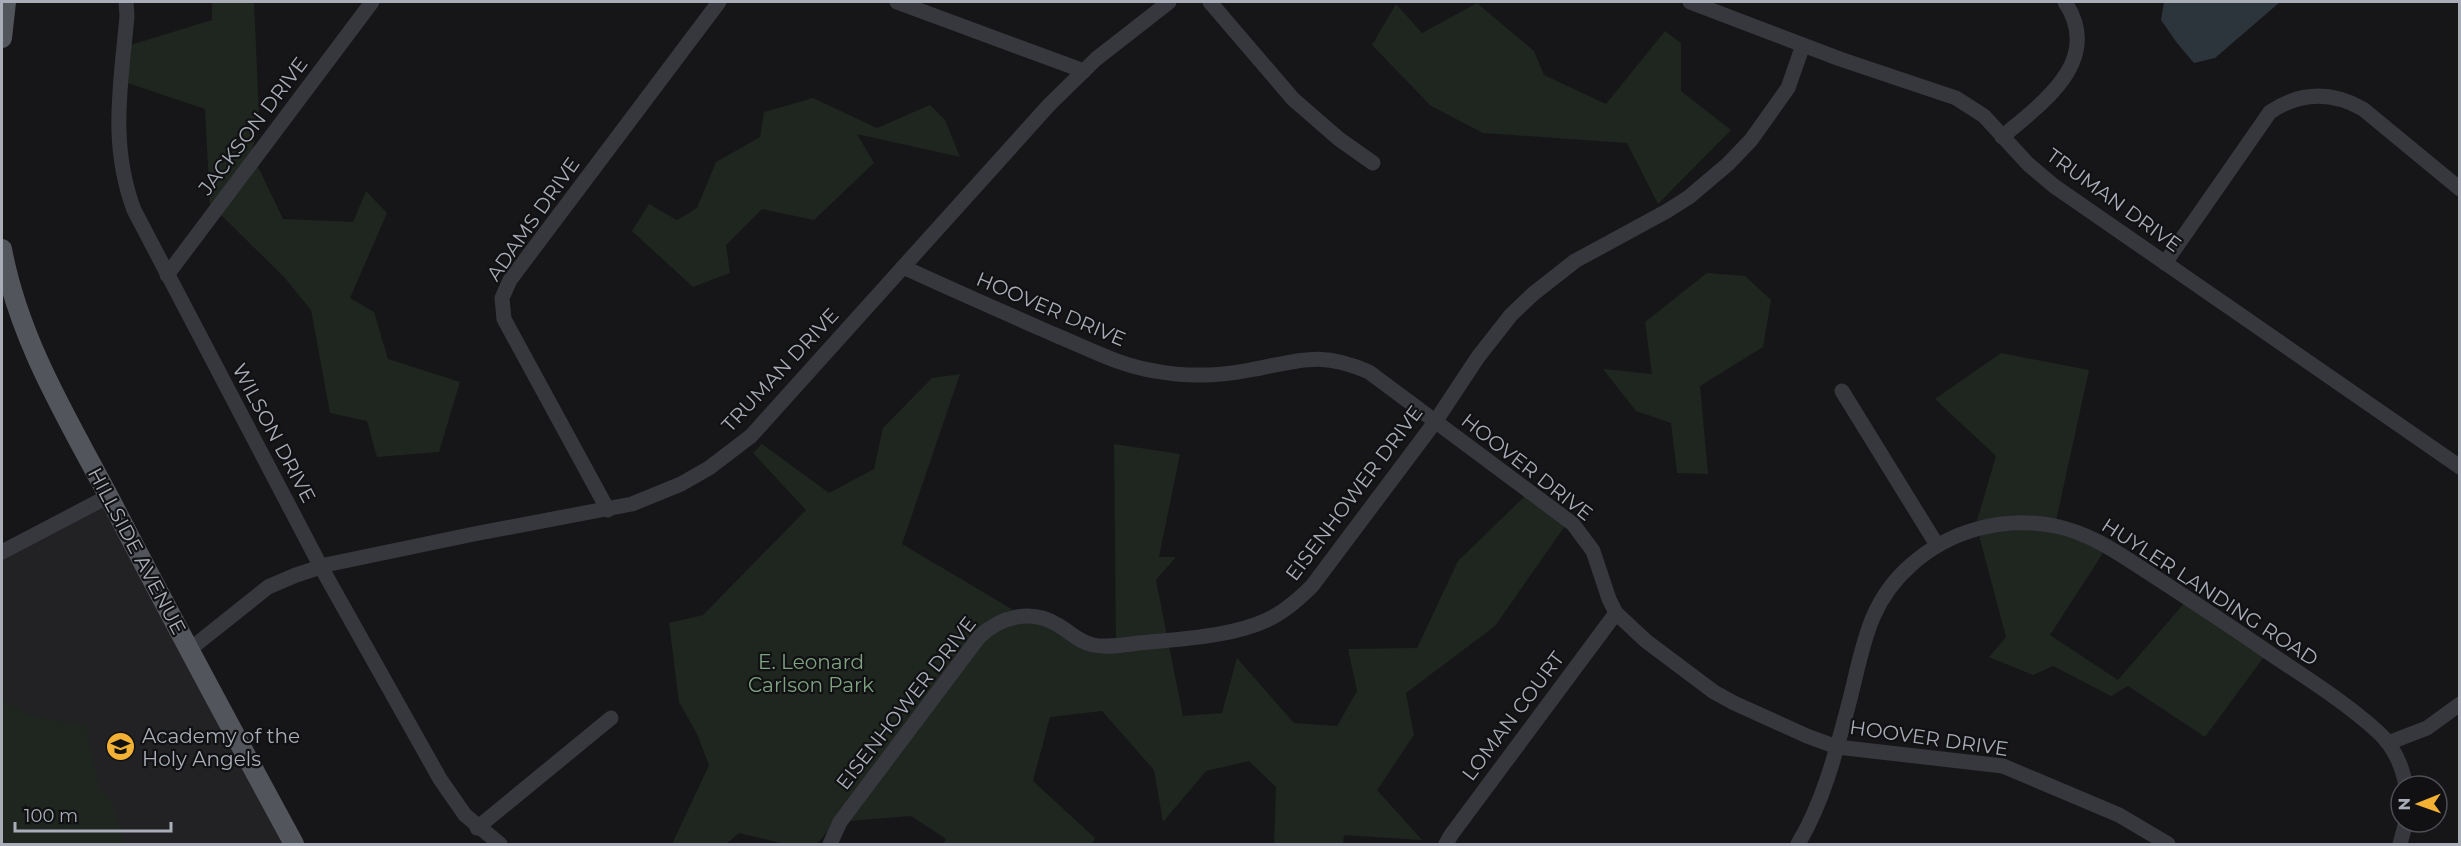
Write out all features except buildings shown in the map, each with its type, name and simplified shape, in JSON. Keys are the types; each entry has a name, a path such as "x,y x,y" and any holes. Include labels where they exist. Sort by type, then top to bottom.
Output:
{"main road":[{"path":"2,38 6,2"},
{"name":"HILLSIDE AVENUE","path":"2,249 11,290 31,348 189,650 294,844"}],"street":[{"name":"WILSON DRIVE","path":"126,2 118,150 134,210 321,567 440,779 452,798 477,828 500,844"},
{"name":"JACKSON DRIVE","path":"167,275 372,2"},
{"name":"ADAMS DRIVE","path":"608,510 504,319 502,298 510,280 719,2"},
{"path":"897,2 1084,71"},
{"name":"TRUMAN DRIVE","path":"189,650 268,586 321,567 474,534 608,510 641,501 681,484 730,453 751,436 1021,134 1084,71 1169,2"},
{"path":"1210,2 1293,99 1341,141 1372,163"},
{"name":"TRUMAN DRIVE","path":"1690,2 1803,45 1956,98 1984,116 2002,137 2054,186 2460,467"},
{"path":"2002,137 2054,92 2070,69 2076,50 2076,29 2065,2"},
{"name":"EISENHOWER DRIVE","path":"830,844 840,822 988,628 1011,618 1034,617 1058,625 1081,641 1106,647 1234,630 1269,619 1299,599 1312,586 1435,422 1496,333 1533,294 1575,261 1667,212 1728,164 1764,123 1788,88 1803,45"},
{"path":"2165,263 2270,112 2294,99 2323,95 2350,102 2460,189"},
{"name":"HOOVER DRIVE","path":"903,267 1090,351 1121,363 1155,371 1206,375 1252,370 1301,359 1338,361 1369,372 1573,524 1593,551 1616,613 1646,642 1714,692 1796,731 1837,747 2003,766 2109,810 2168,844"},
{"path":"1842,391 1937,545"},
{"path":"2,552 107,497 118,515"},
{"name":"HUYLER LANDING ROAD","path":"1798,844 1818,803 1837,747 1864,638 1872,617 1895,580 1937,545 1971,530 2014,522 2057,526 2095,539 2299,673 2377,731 2388,743"},
{"name":"LOMAN COURT","path":"1446,844 1450,835 1616,613"},
{"path":"2403,774 2388,743 2427,728 2460,704"},
{"path":"477,828 611,718"}],"shaded area":[{"path":"2164,2 2280,2 2215,58 2194,63 2161,20"},
{"name":"Academy of the Holy Angels","path":"107,497 294,844 2,844 2,552"}],"green space":[{"path":"212,2 254,2 259,115 252,154 283,219 353,222 366,191 387,213 350,298 374,312 388,359 460,382 439,452 377,457 367,421 330,413 311,310 284,277 210,204 205,109 122,81 124,47 212,20"},
{"path":"1477,3 1534,51 1544,75 1606,104 1665,31 1681,43 1681,91 1731,130 1658,204 1627,143 1483,133 1431,106 1372,45 1396,4 1422,33"},
{"path":"813,98 877,128 930,105 945,120 960,157 857,134 874,163 814,220 762,209 726,245 730,273 693,287 632,231 649,204 677,220 697,208 716,162 760,137 764,112"},
{"path":"1707,273 1745,276 1771,300 1763,347 1700,386 1708,474 1677,473 1671,423 1636,411 1603,369 1652,374 1645,322"},
{"path":"2001,353 2089,370 2056,521 2107,547 2050,635 2118,680 2186,601 2266,654 2205,737 2128,686 2111,696 2053,666 2033,675 1989,657 2006,637 1976,524 1996,456 1935,399"},
{"name":"E. Leonard Carlson Park","path":"960,374 902,544 1020,614 1116,646 1114,444 1180,454 1159,557 1176,557 1156,580 1183,716 1222,713 1237,658 1294,723 1337,726 1357,691 1348,649 1417,648 1458,561 1527,494 1567,523 1495,626 1406,693 1414,735 1377,790 1422,840 1344,835 1343,844 1274,844 1276,787 1249,761 1206,771 1163,822 1154,770 1102,711 1050,717 1033,781 1095,838 1092,844 943,844 946,839 911,816 835,822 817,844 784,844 739,833 726,844 672,844 709,765 697,734 679,702 669,623 703,615 806,510 753,453 762,444 829,493 874,469 883,428 932,378"},
{"path":"2,699 29,715 86,726 99,789 111,800 125,844 2,844"}],"place":[{"name":"Academy of the Holy Angels","path":"121,747"}]}
